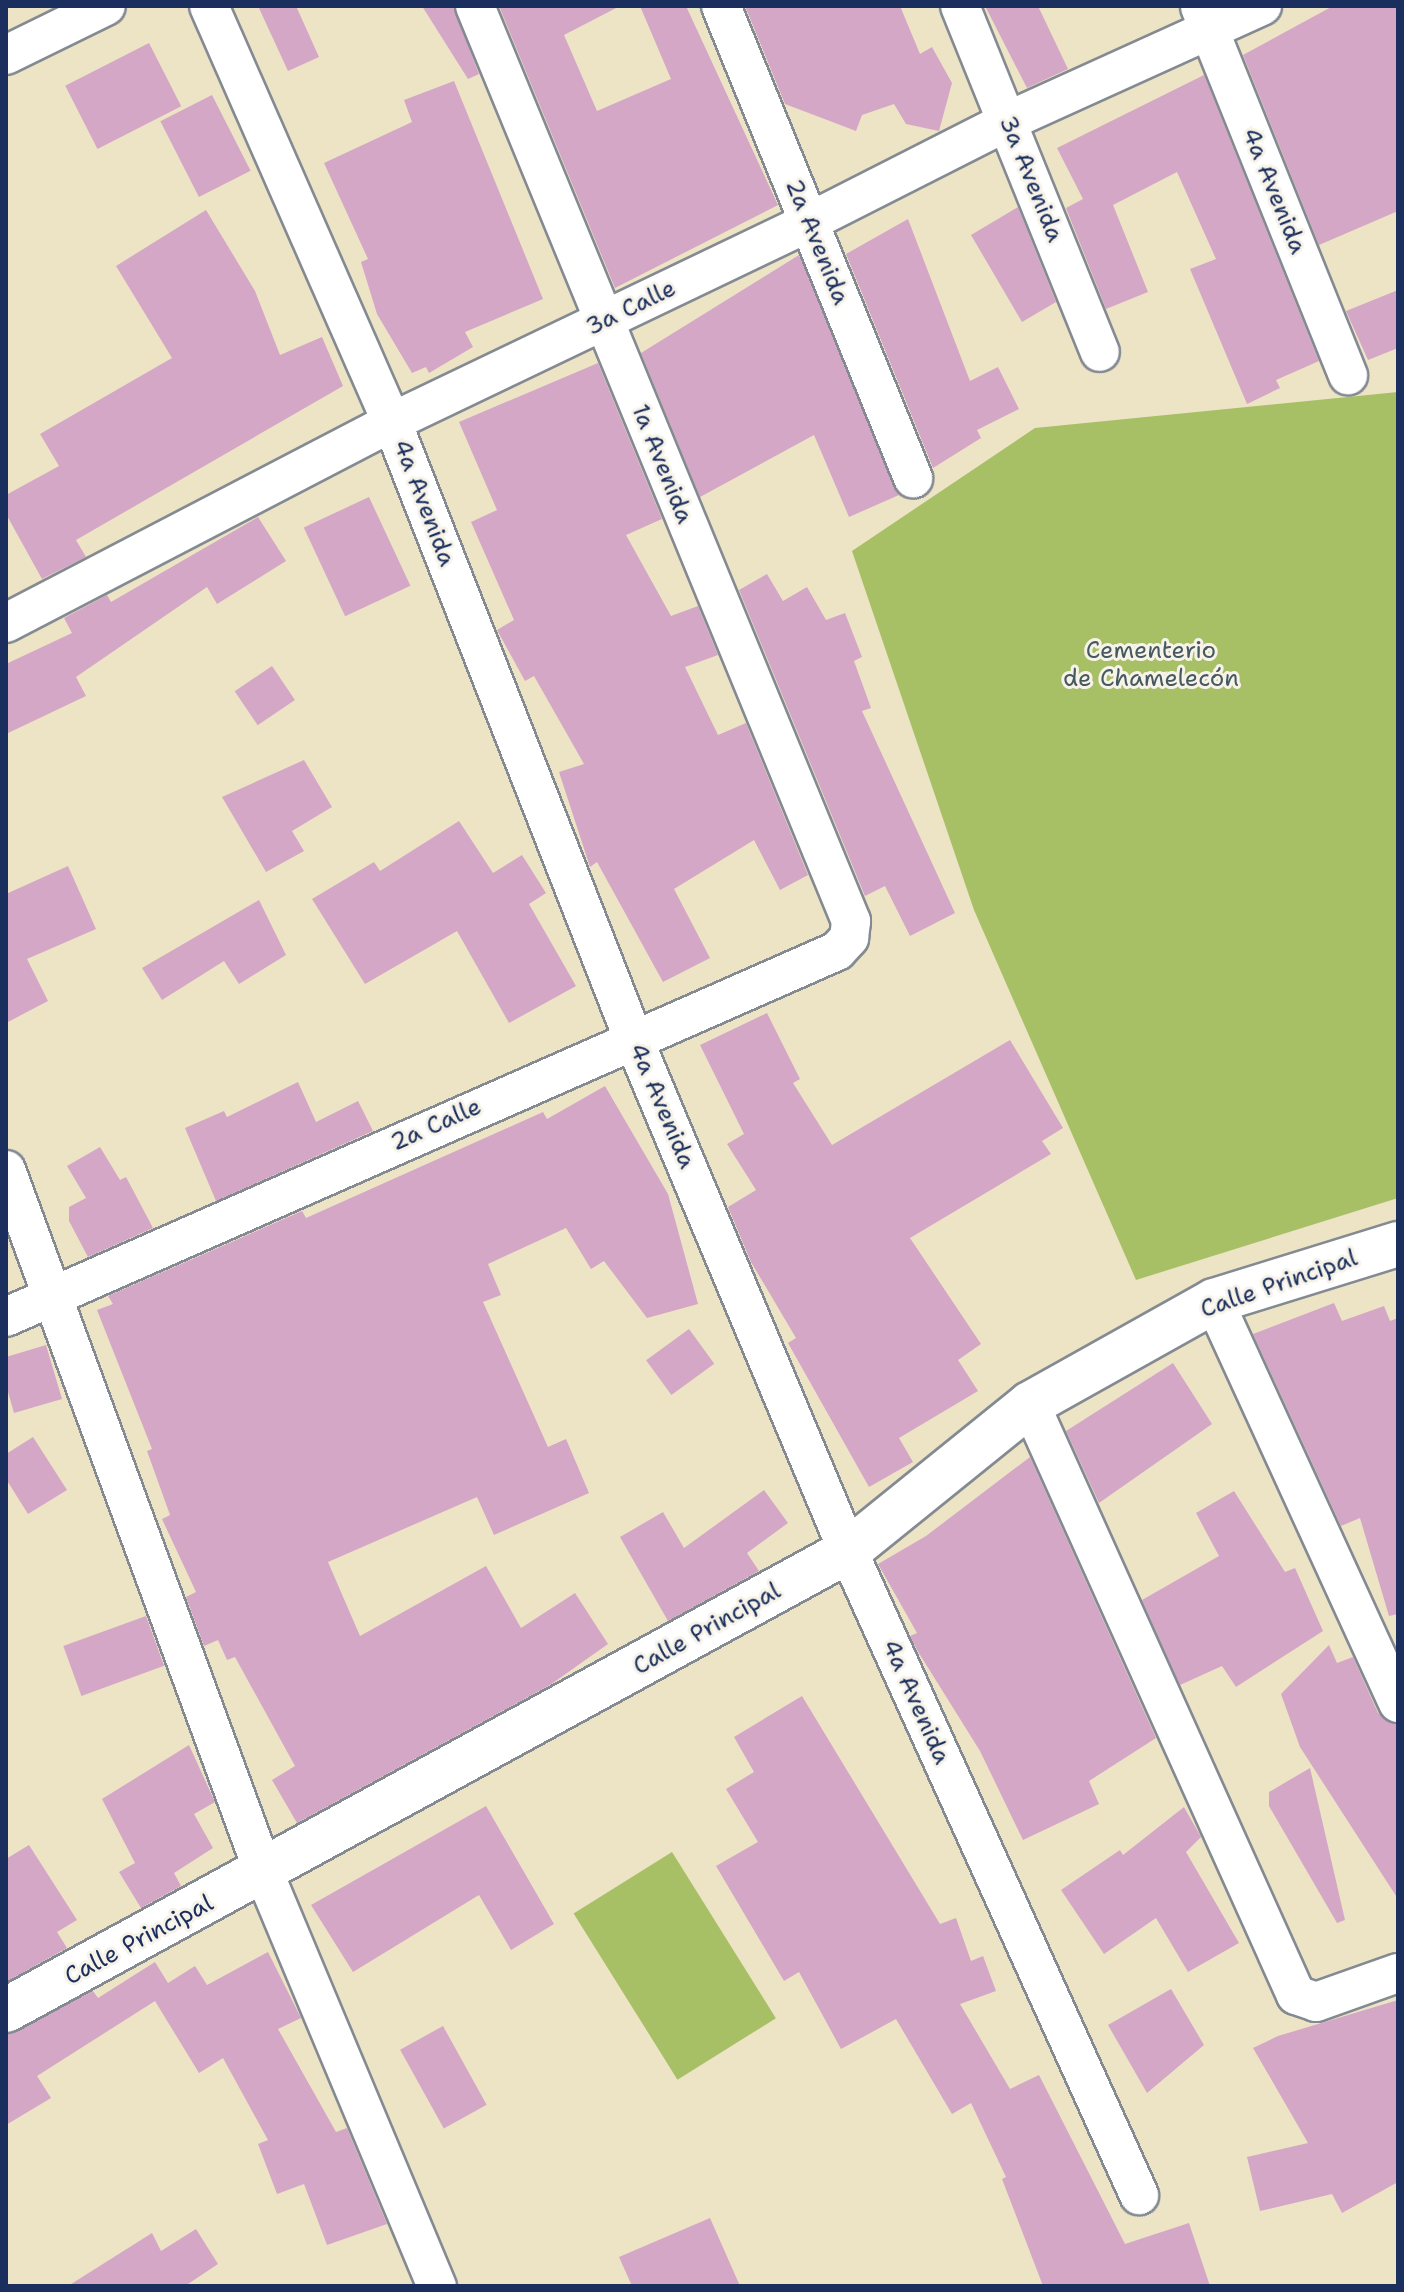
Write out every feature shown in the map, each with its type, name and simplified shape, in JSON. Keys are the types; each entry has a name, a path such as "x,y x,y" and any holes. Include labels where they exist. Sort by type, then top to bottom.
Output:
{"street":[{"path":"6,55 106,6"},
{"name":"4a Avenida","path":"209,6 392,422 633,1038 848,1551 1139,2195"},
{"name":"1a Avenida","path":"475,6 851,921"},
{"name":"2a Avenida","path":"721,6 913,478"},
{"name":"3a Avenida","path":"960,6 1100,352"},
{"name":"3a Calle","path":"6,623 392,422 809,222 1204,18 1262,6"},
{"name":"4a Avenida","path":"1204,18 1348,375"},
{"name":"2a Calle","path":"6,1317 633,1038 837,951 849,938 851,921"},
{"path":"6,1170 264,1873 437,2286"},
{"name":"Calle Principal","path":"6,2010 264,1873 848,1551 1030,1404 1214,1301 1398,1244"},
{"path":"1214,1301 1398,1703"},
{"path":"1030,1404 1296,1995 1316,2002 1398,1973"}],"green space":[{"name":"Cementerio de Chamelecón","path":"1398,392 1398,1198 1136,1280 974,910 852,551 1035,428"},
{"path":"672,1852 776,2018 677,2080 574,1913"}],"building":[{"path":"258,6 296,6 319,57 288,71"},
{"path":"422,6 453,6 479,74 468,79"},
{"path":"499,6 620,6 564,35 597,111 671,79 640,6 686,6 778,205 615,288"},
{"path":"745,6 900,6 920,54 932,47 952,83 939,131 906,124 894,104 862,115 856,131 785,104"},
{"path":"985,6 1038,6 1068,69 1027,88"},
{"path":"1333,6 1398,6 1398,211 1319,245 1243,55"},
{"path":"149,43 181,106 97,149 65,86"},
{"path":"1204,75 1319,361 1276,380 1280,388 1247,404 1190,269 1216,259 1177,172 1113,205 1148,292 1106,309 1066,208 1083,199 1057,148"},
{"path":"454,81 543,299 465,332 473,347 429,373 426,367 412,373 377,314 361,262 368,259 324,163 412,122 404,100"},
{"path":"212,95 251,171 199,197 160,121"},
{"path":"1018,207 1056,302 1022,322 971,235"},
{"path":"206,210 255,291 280,355 322,337 343,386 76,540 86,557 42,579 6,514 6,495 59,466 40,434 172,358 116,266"},
{"path":"908,219 970,381 998,367 1019,409 977,430 981,438 933,468 846,254"},
{"path":"799,255 899,495 849,517 814,435 700,497 641,353"},
{"path":"1398,290 1398,348 1368,360 1346,311"},
{"path":"598,363 662,519 626,535 671,616 698,606 718,655 685,667 718,735 746,723 808,875 780,890 754,840 674,889 710,958 663,982 597,862 590,867 559,772 584,764 534,676 525,681 497,630 514,620 471,522 497,510 459,422"},
{"path":"369,497 410,586 345,616 304,527"},
{"path":"258,517 286,561 217,604 207,587 76,677 86,696 6,734 6,664 72,633 64,618 107,595 111,602"},
{"path":"767,574 783,601 807,587 826,620 845,613 862,657 854,661 871,708 862,711 955,913 910,936 885,886 865,896 739,590"},
{"path":"272,666 295,700 258,725 235,691"},
{"path":"304,760 332,807 292,831 304,851 266,872 222,797"},
{"path":"459,821 493,873 522,855 546,893 529,904 576,986 509,1023 457,931 365,984 312,899 374,862 380,871"},
{"path":"68,866 96,929 27,959 48,1001 6,1023 6,894"},
{"path":"259,900 286,955 239,984 224,961 162,1000 142,968"},
{"path":"767,1013 800,1079 793,1083 832,1145 1010,1040 1063,1128 1042,1141 1051,1154 910,1238 981,1344 958,1360 978,1391 899,1438 913,1462 869,1487 788,1343 796,1338 751,1262 728,1207 756,1190 727,1144 744,1134 700,1045"},
{"path":"298,1082 316,1122 358,1101 373,1131 216,1201 185,1128 224,1111 227,1117"},
{"path":"605,1086 668,1194 698,1304 647,1318 604,1261 591,1269 566,1228 488,1264 501,1295 483,1302 548,1447 566,1439 589,1493 494,1535 477,1497 328,1562 360,1636 486,1566 521,1628 575,1593 608,1644 550,1685 297,1823 272,1780 295,1766 235,1657 227,1660 218,1640 204,1646 186,1597 196,1592 162,1519 170,1515 147,1451 152,1449 97,1310 113,1304 108,1296 302,1211 306,1218 543,1112 547,1119"},
{"path":"100,1147 120,1180 126,1177 153,1228 88,1257 69,1221 69,1207 86,1198 67,1166"},
{"path":"1334,1303 1342,1321 1384,1306 1390,1321 1398,1318 1398,1614 1389,1616 1360,1518 1341,1526 1253,1334"},
{"path":"689,1329 714,1364 671,1395 646,1360"},
{"path":"46,1345 62,1399 14,1413 6,1385 6,1357"},
{"path":"1173,1363 1212,1424 1099,1503 1066,1431"},
{"path":"33,1437 67,1490 28,1514 6,1479 6,1454"},
{"path":"1030,1457 1156,1738 1089,1781 1099,1804 1023,1840 980,1751 917,1650 910,1636 917,1633 878,1564 926,1536"},
{"path":"764,1490 788,1523 747,1553 759,1571 668,1621 620,1537 663,1512 684,1548"},
{"path":"1234,1491 1285,1572 1295,1568 1323,1631 1236,1687 1222,1666 1180,1685 1142,1600 1219,1556 1196,1513"},
{"path":"146,1616 164,1666 81,1696 63,1646"},
{"path":"1329,1645 1337,1663 1353,1657 1378,1713 1398,1725 1398,1899 1300,1747 1281,1694"},
{"path":"802,1696 940,1924 956,1918 971,1961 983,1956 996,1991 960,2004 1010,2089 1039,2075 1125,2244 1189,2223 1210,2286 1043,2286 1002,2179 1006,2177 971,2103 952,2114 896,2019 841,2049 799,1972 784,1981 716,1866 758,1842 726,1789 754,1772 734,1737"},
{"path":"189,1745 215,1802 194,1814 213,1848 174,1873 181,1886 141,1908 119,1872 135,1863 102,1799"},
{"path":"1310,1768 1345,1920 1337,1923 1269,1806 1269,1792"},
{"path":"486,1806 554,1924 511,1950 479,1895 353,1972 311,1905"},
{"path":"1184,1807 1201,1837 1186,1852 1239,1943 1188,1972 1156,1918 1104,1954 1061,1890 1120,1850 1123,1855"},
{"path":"29,1845 77,1920 57,1932 67,1948 6,1982 6,1859"},
{"path":"268,1952 301,2018 278,2029 336,2132 347,2128 387,2224 327,2245 304,2184 277,2194 258,2144 268,2140 223,2058 199,2073 155,2001 37,2076 51,2098 6,2125 6,2035 93,1991 98,1998 155,1962 168,1983 195,1966 207,1985"},
{"path":"1171,1989 1204,2045 1147,2093 1108,2025"},
{"path":"1398,2000 1398,2182 1342,2213 1332,2194 1260,2211 1247,2157 1308,2143 1253,2048 1278,2036"},
{"path":"443,2026 487,2105 444,2128 400,2050"},
{"path":"710,2218 740,2286 632,2286 619,2257"},
{"path":"196,2229 218,2264 185,2286 68,2286 152,2233 161,2251"}]}
